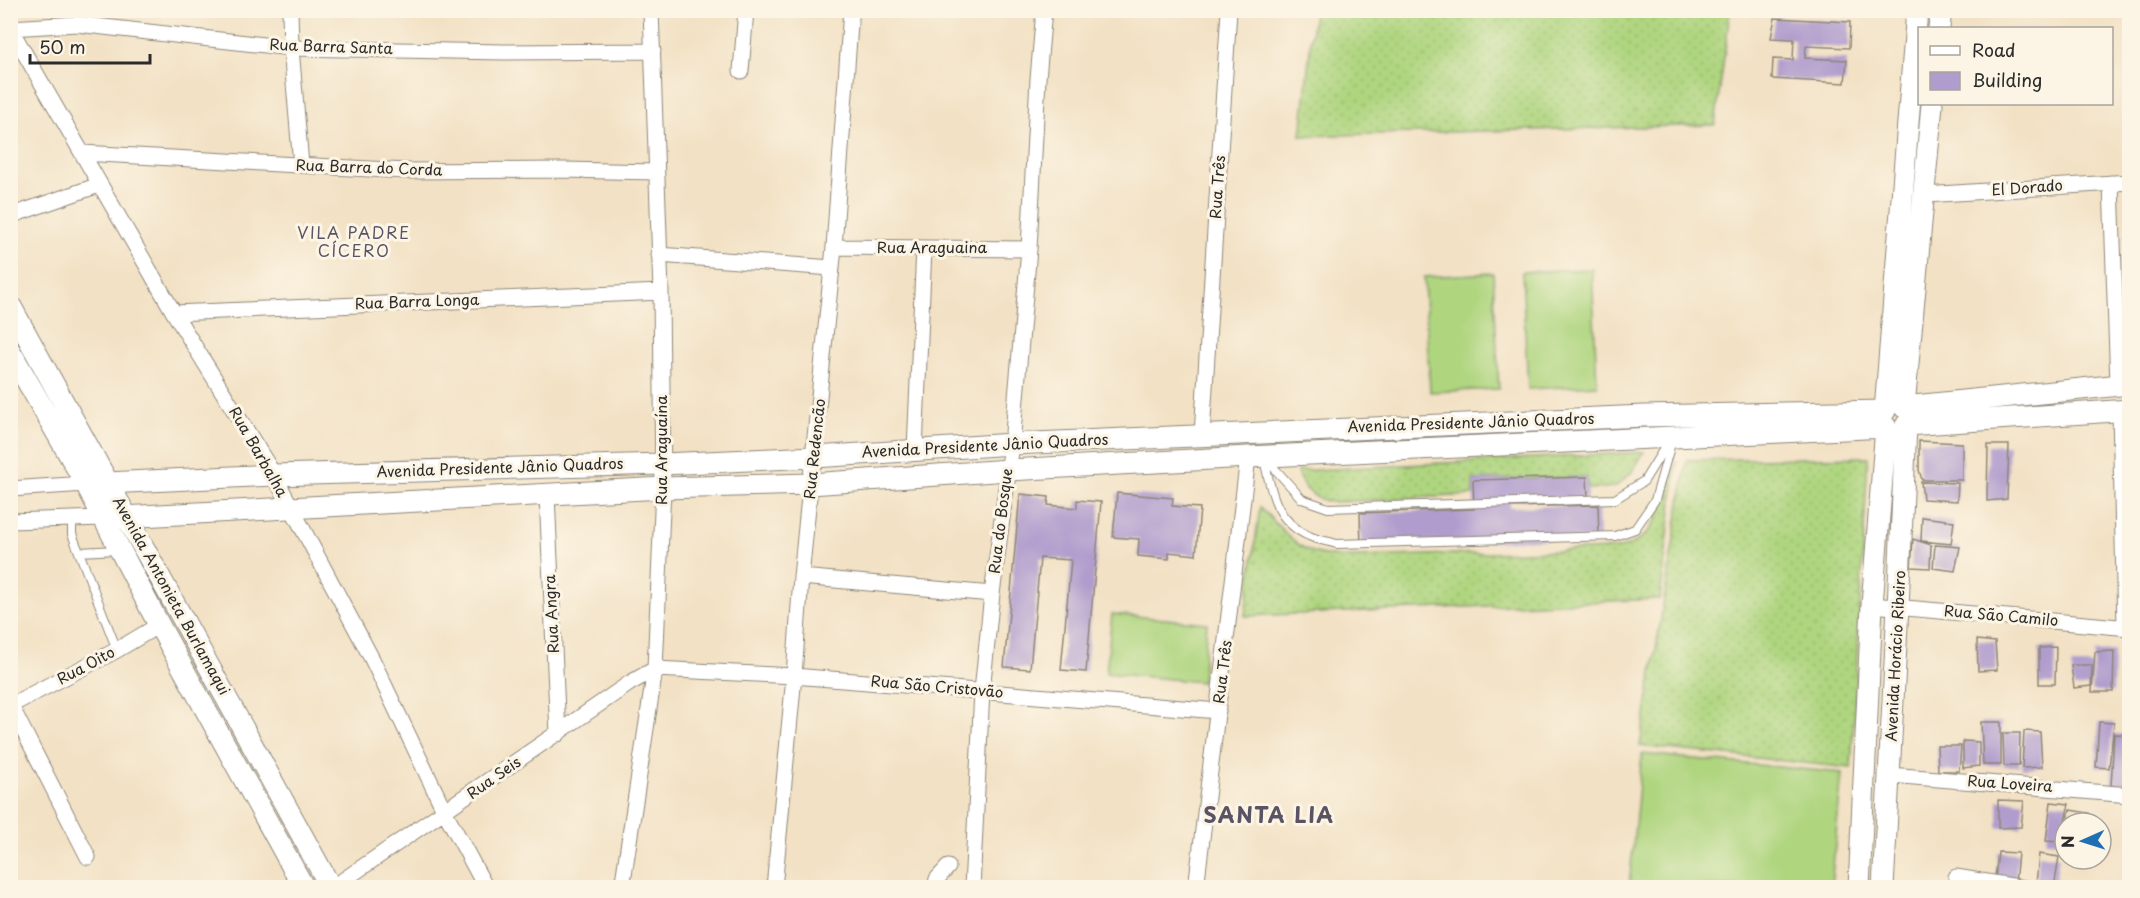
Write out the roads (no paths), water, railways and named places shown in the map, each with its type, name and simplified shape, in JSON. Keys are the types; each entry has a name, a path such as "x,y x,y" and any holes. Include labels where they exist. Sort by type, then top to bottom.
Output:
{"street":[{"path":"290,10 301,165"},
{"name":"Rua Araguaína","path":"622,888 655,669 663,488 661,292 651,10"},
{"path":"741,71 746,10"},
{"name":"Rua Redencão","path":"774,888 801,577 815,457 834,248 851,10"},
{"name":"Rua do Bosque","path":"972,888 982,691 1011,444 1029,249 1044,10"},
{"name":"Rua Três","path":"1202,435 1229,10"},
{"path":"1940,27 1941,10"},
{"name":"Rua Barra Santa","path":"10,28 77,17 291,48 504,52 653,51"},
{"name":"Rua Barbalha","path":"10,28 174,313 274,475 372,659 445,812 486,888"},
{"name":"Avenida Horácio Ribeiro","path":"1883,888 1898,607 1895,418 1918,48"},
{"name":"Avenida Horácio Ribeiro","path":"1859,888 1872,604 1924,195 1932,105"},
{"name":"Rua Barra do Corda","path":"82,153 406,171 656,172"},
{"name":"El Dorado","path":"1924,195 2130,182"},
{"path":"2111,183 2124,385"},
{"path":"10,216 99,185"},
{"name":"Rua Araguaina","path":"834,248 1029,249"},
{"path":"915,449 924,248"},
{"path":"659,255 832,268"},
{"name":"Rua Barra Longa","path":"174,313 661,292"},
{"name":"Avenida Antonieta Burlamaqui","path":"10,305 332,888"},
{"name":"Avenida Antonieta Burlamaqui","path":"10,351 86,484 159,625 304,888"},
{"name":"Avenida Presidente Jânio Quadros","path":"103,518 663,488 811,484 1008,470 1256,457 1769,433 1895,418 2124,385"},
{"path":"2125,411 2127,627"},
{"name":"Avenida Presidente Jânio Quadros","path":"86,484 274,475 663,464 1275,431 1644,416 1895,418 2125,411"},
{"path":"1644,416 1673,436"},
{"path":"1256,457 1275,431"},
{"name":"Rua Três","path":"1196,888 1218,711 1256,457"},
{"path":"10,489 86,484"},
{"name":"Rua Angra","path":"547,495 558,734"},
{"path":"10,520 103,518"},
{"path":"801,577 992,594"},
{"name":"Rua São Camilo","path":"1872,604 2127,627"},
{"name":"Rua Oito","path":"11,705 117,650 159,625"},
{"name":"Rua São Cristovão","path":"655,669 794,676 1218,711"},
{"name":"Rua Seis","path":"332,888 630,683 655,669"},
{"path":"11,705 88,857"},
{"path":"237,763 256,753"},
{"name":"Rua Loveira","path":"1890,775 2130,795"},
{"path":"935,888 937,879 948,867"},
{"path":"1956,877 2024,888"}],"lane":[{"path":"1256,457 1271,494 1285,520 1310,537 1337,544 1615,536 1635,529 1655,500 1673,436"},
{"path":"1256,457 1302,499 1328,508 1615,499 1644,481 1673,436"},
{"path":"72,519 72,534 117,650"},
{"path":"79,552 120,550"}],"district":[{"name":"VILA PADRE CÍCERO","path":"354,242"},
{"name":"SANTA LIA","path":"1269,816"}]}
